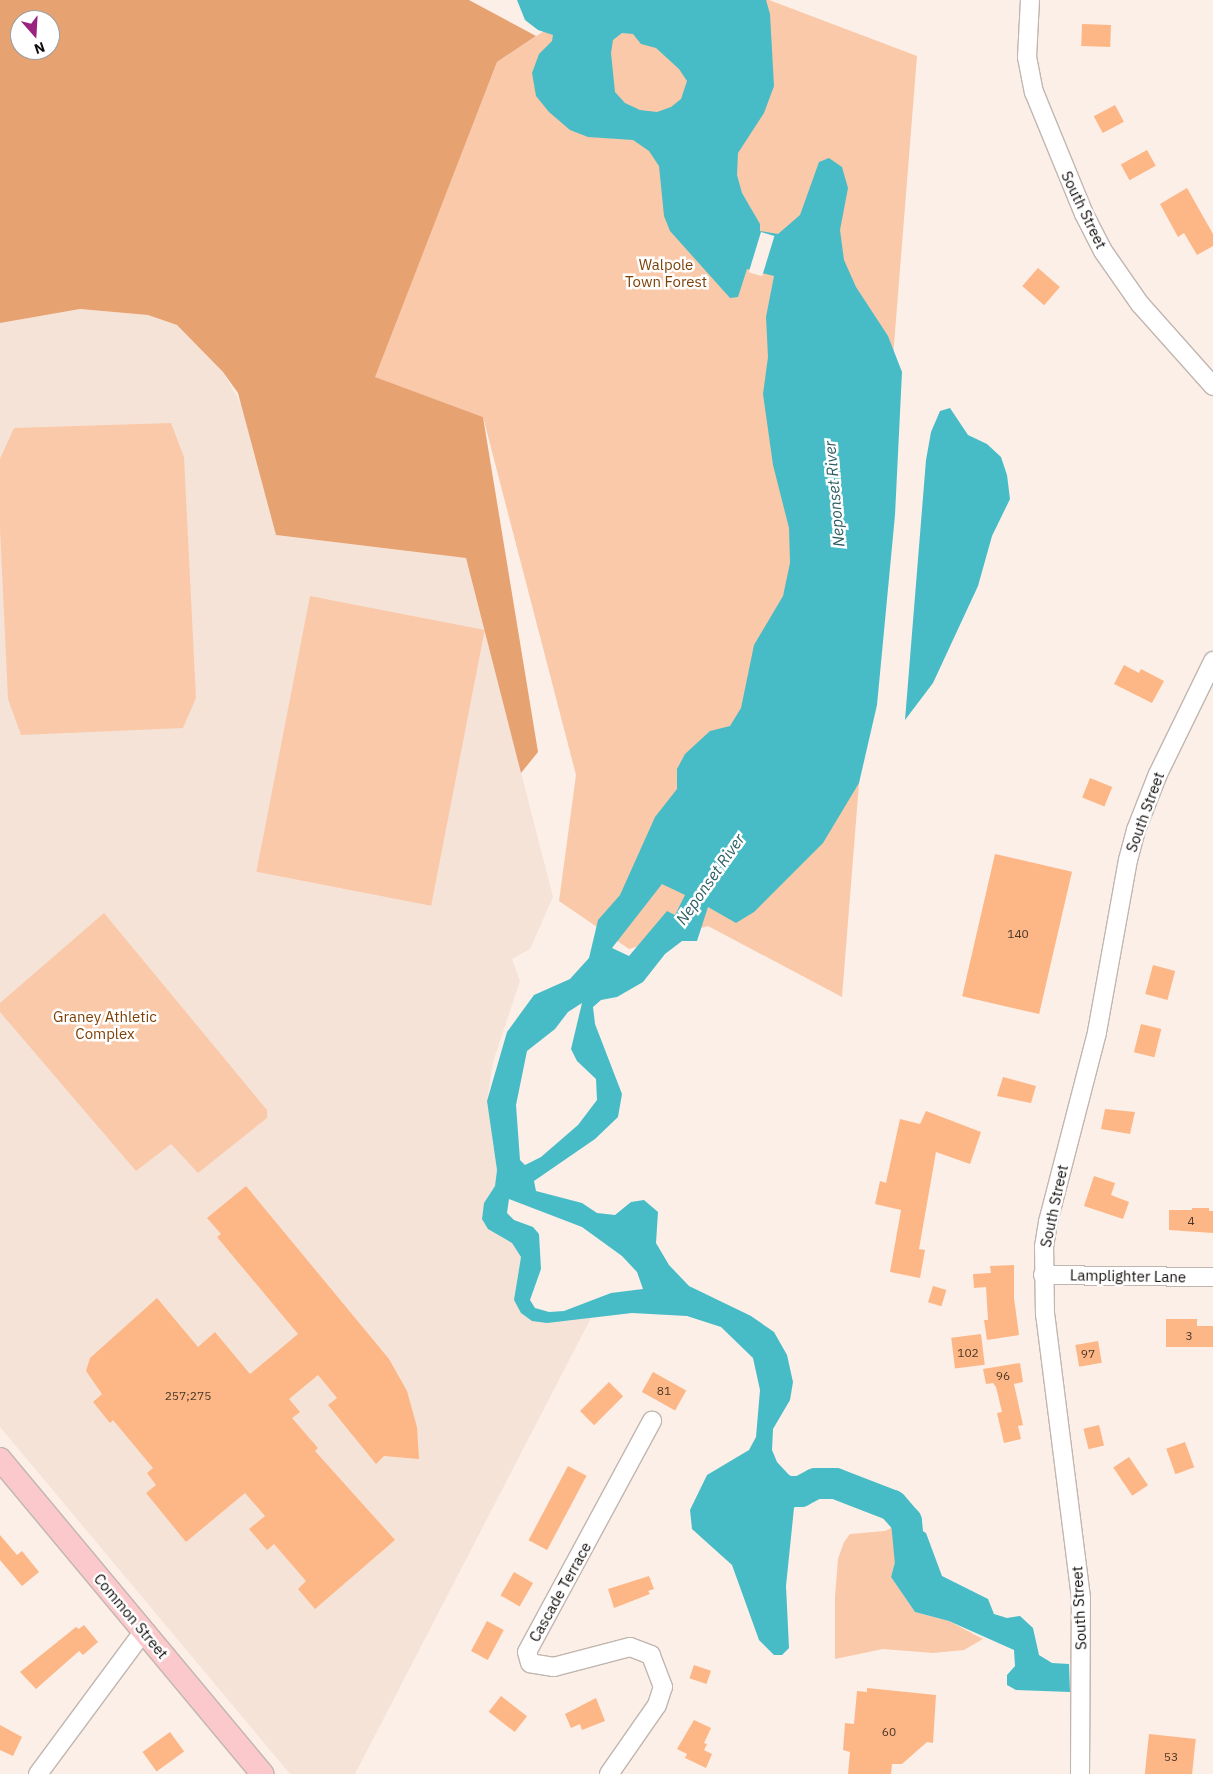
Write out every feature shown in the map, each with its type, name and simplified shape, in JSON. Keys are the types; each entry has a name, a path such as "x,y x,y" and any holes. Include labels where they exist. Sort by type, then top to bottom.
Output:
{"main road":[{"name":"Common Street","path":"0,1459 262,1774"}],"street":[{"name":"South Street","path":"1030,0 1027,57 1034,92 1084,214 1103,251 1140,304 1213,386"},
{"name":"South Street","path":"1080,1774 1081,1598 1049,1348 1043,1275 1048,1222 1097,1032 1128,860 1158,774 1213,661"},
{"name":"Lamplighter Lane","path":"1043,1275 1213,1277"},
{"name":"Cascade Terrace","path":"609,1774 658,1705 663,1687 651,1655 630,1647 554,1667 530,1663 527,1652 652,1421"},
{"path":"38,1774 144,1631"}],"shaded area":[{"path":"0,0 469,0 536,36 497,62 375,377 483,417 538,752 521,773 466,558 276,535 238,393 223,372 177,325 148,315 80,309 0,323"},
{"path":"80,309 148,315 177,325 223,372 245,411 276,535 466,558 553,897 530,949 512,959 520,981 493,1062 487,1101 497,1170 495,1186 484,1203 497,1234 512,1243 521,1257 516,1288 521,1313 592,1316 355,1774 290,1774 0,1427 0,323"}],"green space":[{"name":"Walpole Town Forest","path":"591,0 769,0 917,56 842,997 708,926 629,949 559,901 576,775 483,417 374,377 497,62"},
{"path":"171,423 184,457 196,698 183,728 21,735 8,699 0,528 0,459 14,428"},
{"path":"310,596 485,630 431,906 256,872"},
{"name":"Graney Athletic Complex","path":"104,913 267,1110 267,1118 198,1173 171,1144 136,1171 0,1012 0,1003"},
{"path":"906,1521 891,1577 915,1612 949,1621 983,1639 964,1650 933,1653 883,1649 835,1659 835,1596 838,1559 844,1542 850,1534 885,1531"}],"water":[{"path":"517,0 766,0 770,14 774,86 764,113 738,153 737,175 742,193 760,224 760,231 778,234 800,215 819,162 829,158 842,167 848,188 840,230 844,260 856,287 888,336 902,372 895,515 877,705 859,783 823,843 754,912 736,923 708,907 697,941 682,941 665,954 643,982 617,997 601,1000 593,1007 595,1024 622,1094 618,1117 595,1139 534,1181 536,1191 582,1203 597,1213 615,1215 631,1202 644,1200 658,1212 656,1243 669,1265 689,1286 751,1316 774,1332 787,1355 793,1382 790,1400 773,1429 772,1450 777,1462 790,1476 797,1479 815,1479 815,1491 803,1495 794,1508 786,1586 789,1648 782,1655 774,1655 759,1640 732,1565 692,1529 690,1510 707,1475 749,1450 756,1437 760,1390 753,1358 721,1327 687,1316 632,1313 547,1323 532,1321 521,1313 514,1300 521,1257 512,1243 488,1229 482,1219 484,1203 495,1186 497,1170 487,1101 507,1032 534,995 570,979 589,958 598,920 620,895 655,817 677,789 677,769 685,754 710,731 730,726 741,708 754,645 783,596 790,563 789,528 773,465 763,394 768,357 766,317 774,276 747,269 738,297 730,298 670,231 664,216 659,166 649,151 633,140 588,137 570,130 549,112 536,96 532,73 539,54 552,41 553,35 538,30 525,20","holes":["622,33 633,34 641,44 656,48 679,69 687,81 681,99 671,107 657,112 640,110 625,103 615,92 611,53 613,40","662,884 685,895 675,915 667,911 629,956 612,948","582,1003 571,1049 577,1061 596,1079 597,1100 578,1125 541,1157 525,1165 520,1160 516,1105 527,1051 555,1029 568,1012","509,1199 582,1227 622,1256 637,1272 643,1289 611,1293 564,1311 549,1312 535,1308 530,1300 541,1269 539,1234 533,1227 514,1220 507,1213"]},
{"path":"950,408 968,435 987,444 1001,457 1007,475 1010,499 992,536 978,586 933,683 905,720 926,460 931,432 940,411"},
{"path":"906,1521 926,1533 942,1576 988,1599 994,1614 1007,1618 1020,1616 1033,1628 1039,1655 1052,1663 1069,1664 1070,1692 1016,1690 1007,1685 1007,1675 1015,1666 1014,1650 949,1621 915,1612 891,1577"}],"pier":[{"path":"761,232 774,236 762,276 749,272"}],"building":[{"path":"1082,24 1111,25 1110,47 1081,46"},
{"path":"1115,105 1124,122 1103,133 1094,116"},
{"path":"1147,150 1156,166 1129,180 1121,165"},
{"path":"1187,188 1213,234 1213,246 1197,255 1184,233 1178,237 1160,204"},
{"path":"1038,268 1060,287 1044,305 1022,286"},
{"path":"1124,665 1139,673 1141,669 1164,681 1152,703 1114,684"},
{"path":"1090,778 1112,787 1104,806 1082,797"},
{"path":"995,854 1072,872 1039,1014 962,996"},
{"path":"1153,965 1175,971 1167,1000 1145,994"},
{"path":"1141,1024 1161,1029 1154,1057 1134,1052"},
{"path":"1003,1077 1036,1086 1031,1103 997,1096"},
{"path":"1105,1109 1135,1112 1130,1134 1101,1129"},
{"path":"926,1111 981,1132 970,1164 936,1152 919,1249 925,1250 920,1278 890,1272 901,1210 875,1204 880,1181 886,1183 900,1119 920,1124"},
{"path":"1094,1176 1115,1183 1111,1195 1129,1202 1123,1219 1084,1206"},
{"path":"246,1186 389,1359 407,1391 417,1427 419,1459 384,1456 376,1464 328,1405 337,1398 318,1375 289,1399 300,1412 292,1418 318,1448 315,1451 395,1540 315,1609 298,1589 306,1581 274,1544 267,1550 249,1529 265,1516 245,1493 186,1542 146,1493 156,1485 147,1473 153,1468 113,1420 110,1423 93,1402 102,1394 86,1371 90,1358 157,1298 198,1347 215,1332 250,1374 298,1334 217,1237 221,1234 207,1218"},
{"path":"1192,1208 1209,1208 1209,1211 1213,1211 1213,1233 1169,1230 1169,1210 1192,1210"},
{"path":"1014,1265 1014,1298 1019,1335 987,1340 984,1320 988,1320 986,1287 974,1288 973,1274 991,1273 990,1266"},
{"path":"933,1286 946,1290 941,1306 928,1302"},
{"path":"1166,1319 1197,1319 1197,1326 1213,1326 1213,1347 1166,1347"},
{"path":"981,1334 985,1365 955,1368 951,1338"},
{"path":"1098,1341 1102,1363 1079,1367 1075,1345"},
{"path":"1020,1363 1023,1382 1014,1384 1023,1425 1018,1426 1021,1439 1004,1443 997,1413 1002,1412 996,1387 993,1383 986,1384 983,1369"},
{"path":"653,1372 686,1390 675,1411 642,1392"},
{"path":"609,1382 623,1396 594,1425 580,1411"},
{"path":"1099,1425 1104,1445 1089,1449 1083,1429"},
{"path":"1185,1442 1194,1467 1175,1474 1166,1449"},
{"path":"1129,1457 1148,1485 1132,1496 1113,1468"},
{"path":"568,1466 587,1476 547,1550 529,1540"},
{"path":"0,1535 17,1555 22,1551 39,1572 22,1586 0,1560"},
{"path":"514,1572 533,1583 520,1606 500,1595"},
{"path":"649,1576 654,1589 648,1591 650,1594 614,1608 608,1589"},
{"path":"487,1621 504,1630 488,1660 471,1651"},
{"path":"84,1625 98,1642 83,1655 79,1651 36,1689 20,1672 76,1627 79,1629"},
{"path":"694,1665 711,1671 706,1684 689,1678"},
{"path":"867,1688 936,1695 933,1743 927,1742 902,1764 892,1764 891,1774 848,1774 850,1752 843,1750 845,1723 854,1724 857,1691 867,1692"},
{"path":"501,1696 527,1716 515,1732 489,1712"},
{"path":"596,1698 605,1721 582,1730 580,1724 571,1728 565,1714"},
{"path":"694,1720 711,1728 704,1743 707,1744 704,1750 712,1754 706,1768 685,1758 687,1754 677,1749"},
{"path":"0,1725 22,1737 13,1756 0,1750"},
{"path":"170,1732 184,1751 157,1771 142,1752"},
{"path":"1149,1734 1196,1739 1192,1774 1145,1774"}],"waterway":[{"name":"Neponset River","path":"776,1486 787,1491 800,1491 815,1483 835,1483 892,1505 906,1521 910,1563"}]}
